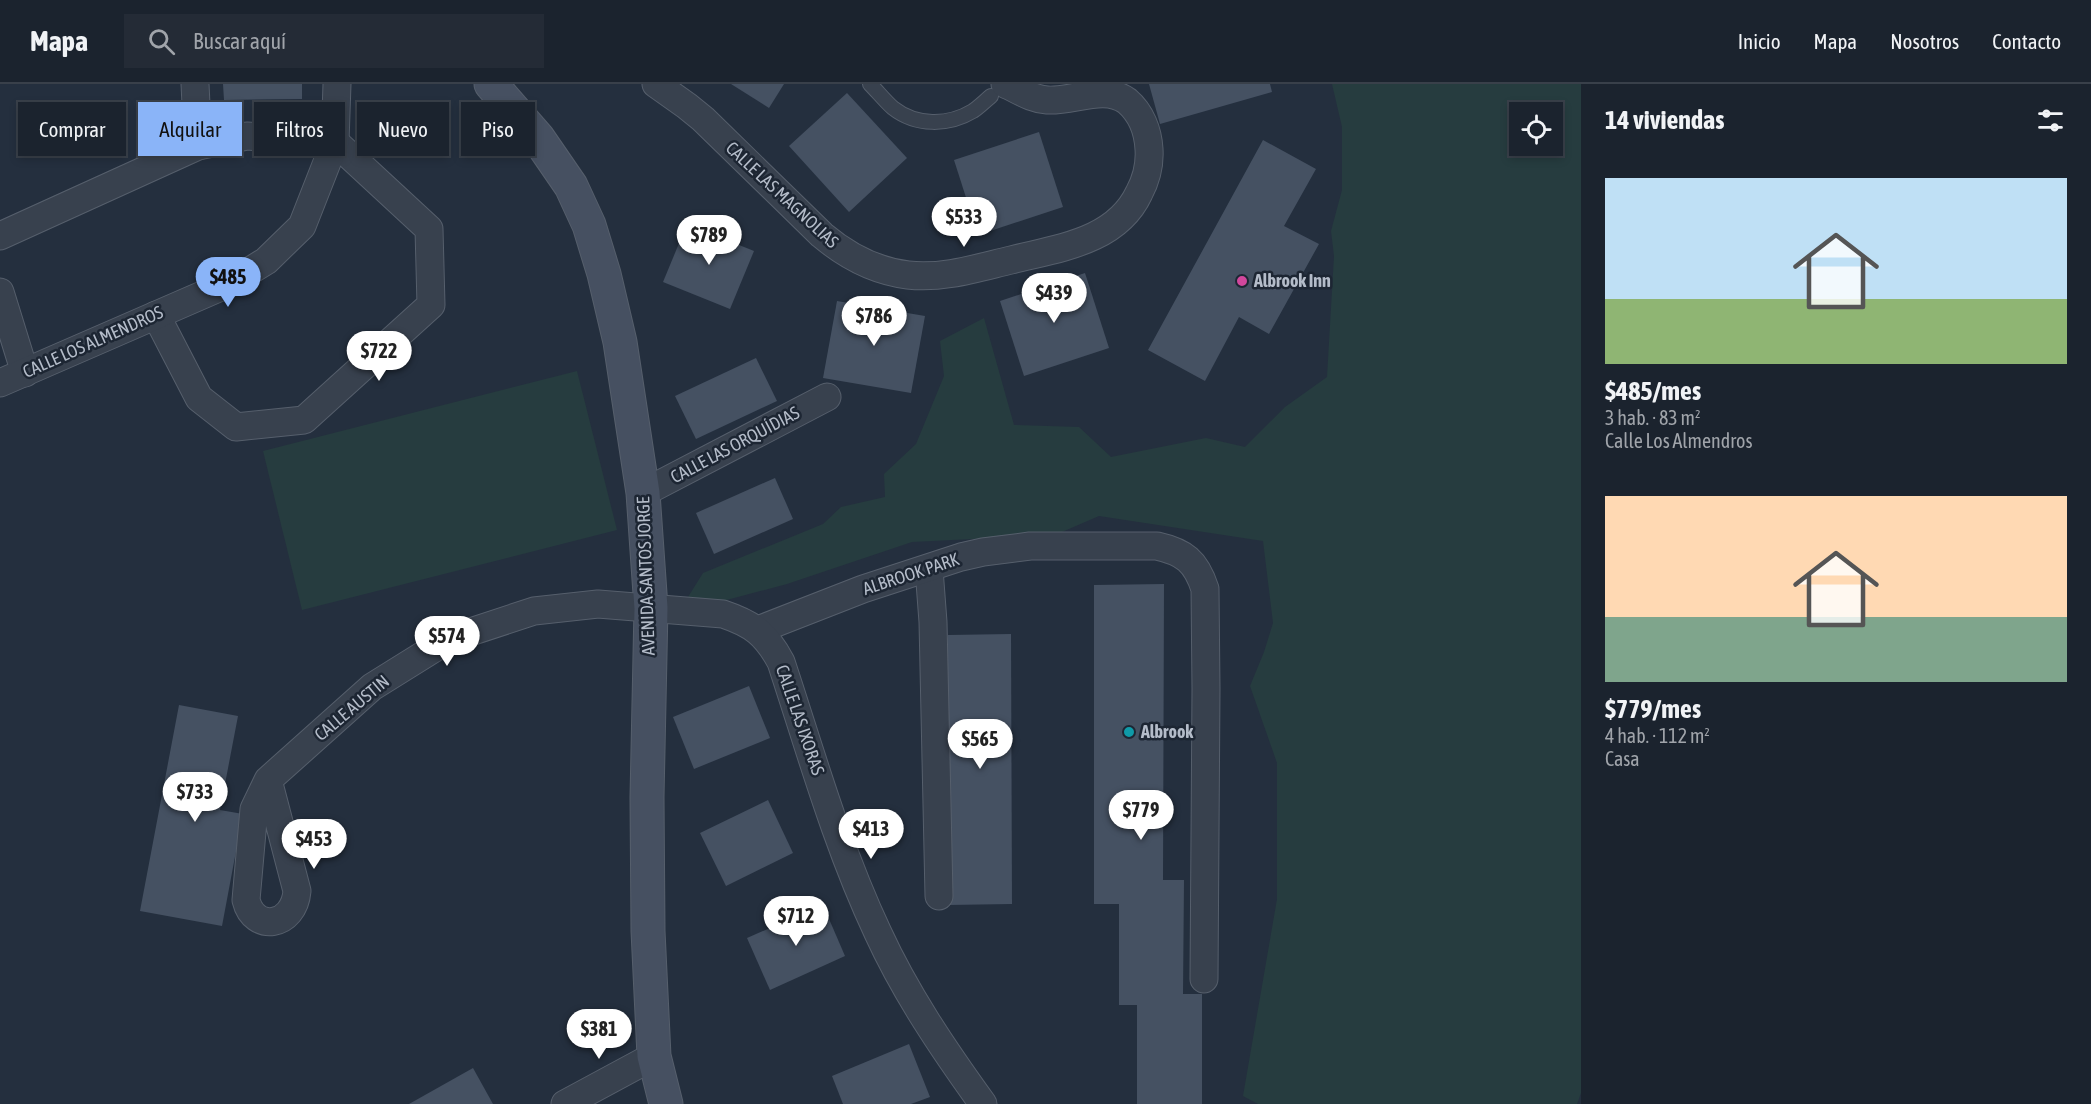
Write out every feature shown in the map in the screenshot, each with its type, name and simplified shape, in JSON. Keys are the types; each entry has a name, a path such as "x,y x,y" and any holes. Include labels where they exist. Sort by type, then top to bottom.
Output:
{"main road":[{"name":"AVENIDA SANTOS JORGE","path":"491,84 538,138 571,186 589,225 604,274 620,342 643,493 651,608 647,798 648,931 654,1056 666,1104"}],"street":[{"path":"195,84 196,102"},
{"name":"CALLE LOS ALMENDROS","path":"336,102 337,84"},
{"name":"CALLE LAS MAGNOLIAS","path":"656,84 703,119 838,249 872,266 908,275 935,276 960,272 1093,238 1118,221 1131,208 1144,184 1148,168 1148,138 1143,122 1126,100 1112,93 1049,100 998,90"},
{"path":"156,315 199,398 236,427 304,420 431,305 429,229 345,151"},
{"path":"0,236 176,156"},
{"name":"CALLE LOS ALMENDROS","path":"0,383 230,283 266,261 302,226 330,156"},
{"path":"0,292 25,373"},
{"name":"CALLE LAS ORQUÍDIAS","path":"643,493 827,397"},
{"name":"ALBROOK PARK","path":"758,630 862,589 961,557 984,552 1030,546 1157,546 1175,550 1190,560 1203,582 1206,609 1204,979"},
{"path":"929,569 933,622 939,896"},
{"name":"CALLE AUSTIN","path":"268,780 372,687 449,639 534,611 598,604 651,608"},
{"name":"CALLE LAS IXORAS","path":"651,608 723,614 741,620 758,630 771,643 781,662 843,851 878,935 930,1028 983,1104"},
{"path":"565,1104 654,1056"}],"lane":[{"path":"870,84 894,108 908,117 930,122 953,119 973,111 998,90"}],"green space":[{"path":"1332,84 1581,84 1581,1093 1577,1104 1258,1104 1243,1096 1277,899 1277,763 1250,686 1273,623 1263,541 1099,516 1055,535 912,542 787,584 678,613 703,573 823,524 841,507 885,497 884,474 916,444 944,376 940,341 984,318 1014,425 1079,427 1111,457 1206,438 1245,447 1285,407 1327,377 1334,256 1331,231 1342,190 1342,127"},
{"path":"577,371 617,530 302,610 263,451"}],"building":[{"path":"223,84 302,84 302,99 224,100"},
{"path":"731,84 784,84 769,108"},
{"path":"1149,84 1270,84 1272,92 1160,124"},
{"path":"847,93 907,158 849,212 789,146"},
{"path":"1039,132 1063,207 978,235 954,160"},
{"name":"Albrook Inn","path":"1263,140 1316,169 1284,226 1319,244 1269,334 1239,317 1205,381 1148,350"},
{"path":"687,224 754,251 730,309 663,282"},
{"path":"1085,273 1109,348 1024,376 1000,301"},
{"path":"837,301 925,316 911,393 823,378"},
{"path":"756,358 777,401 696,439 675,396"},
{"path":"775,478 793,519 714,554 696,513"},
{"name":"Albrook","path":"1164,584 1163,880 1184,880 1183,994 1202,994 1202,1104 1137,1104 1137,1005 1119,1005 1119,904 1094,904 1094,585"},
{"path":"1011,634 1012,904 948,905 948,635"},
{"path":"749,686 770,738 694,769 673,717"},
{"path":"179,705 238,716 220,810 243,814 222,926 140,911"},
{"path":"768,800 793,853 726,886 700,833"},
{"path":"823,905 845,956 770,990 747,938"},
{"path":"909,1044 930,1097 911,1104 843,1104 832,1076"},
{"path":"473,1068 493,1104 409,1104"}],"place":[{"name":"Albrook Inn","path":"1242,281"},
{"name":"Albrook","path":"1129,732"}]}
